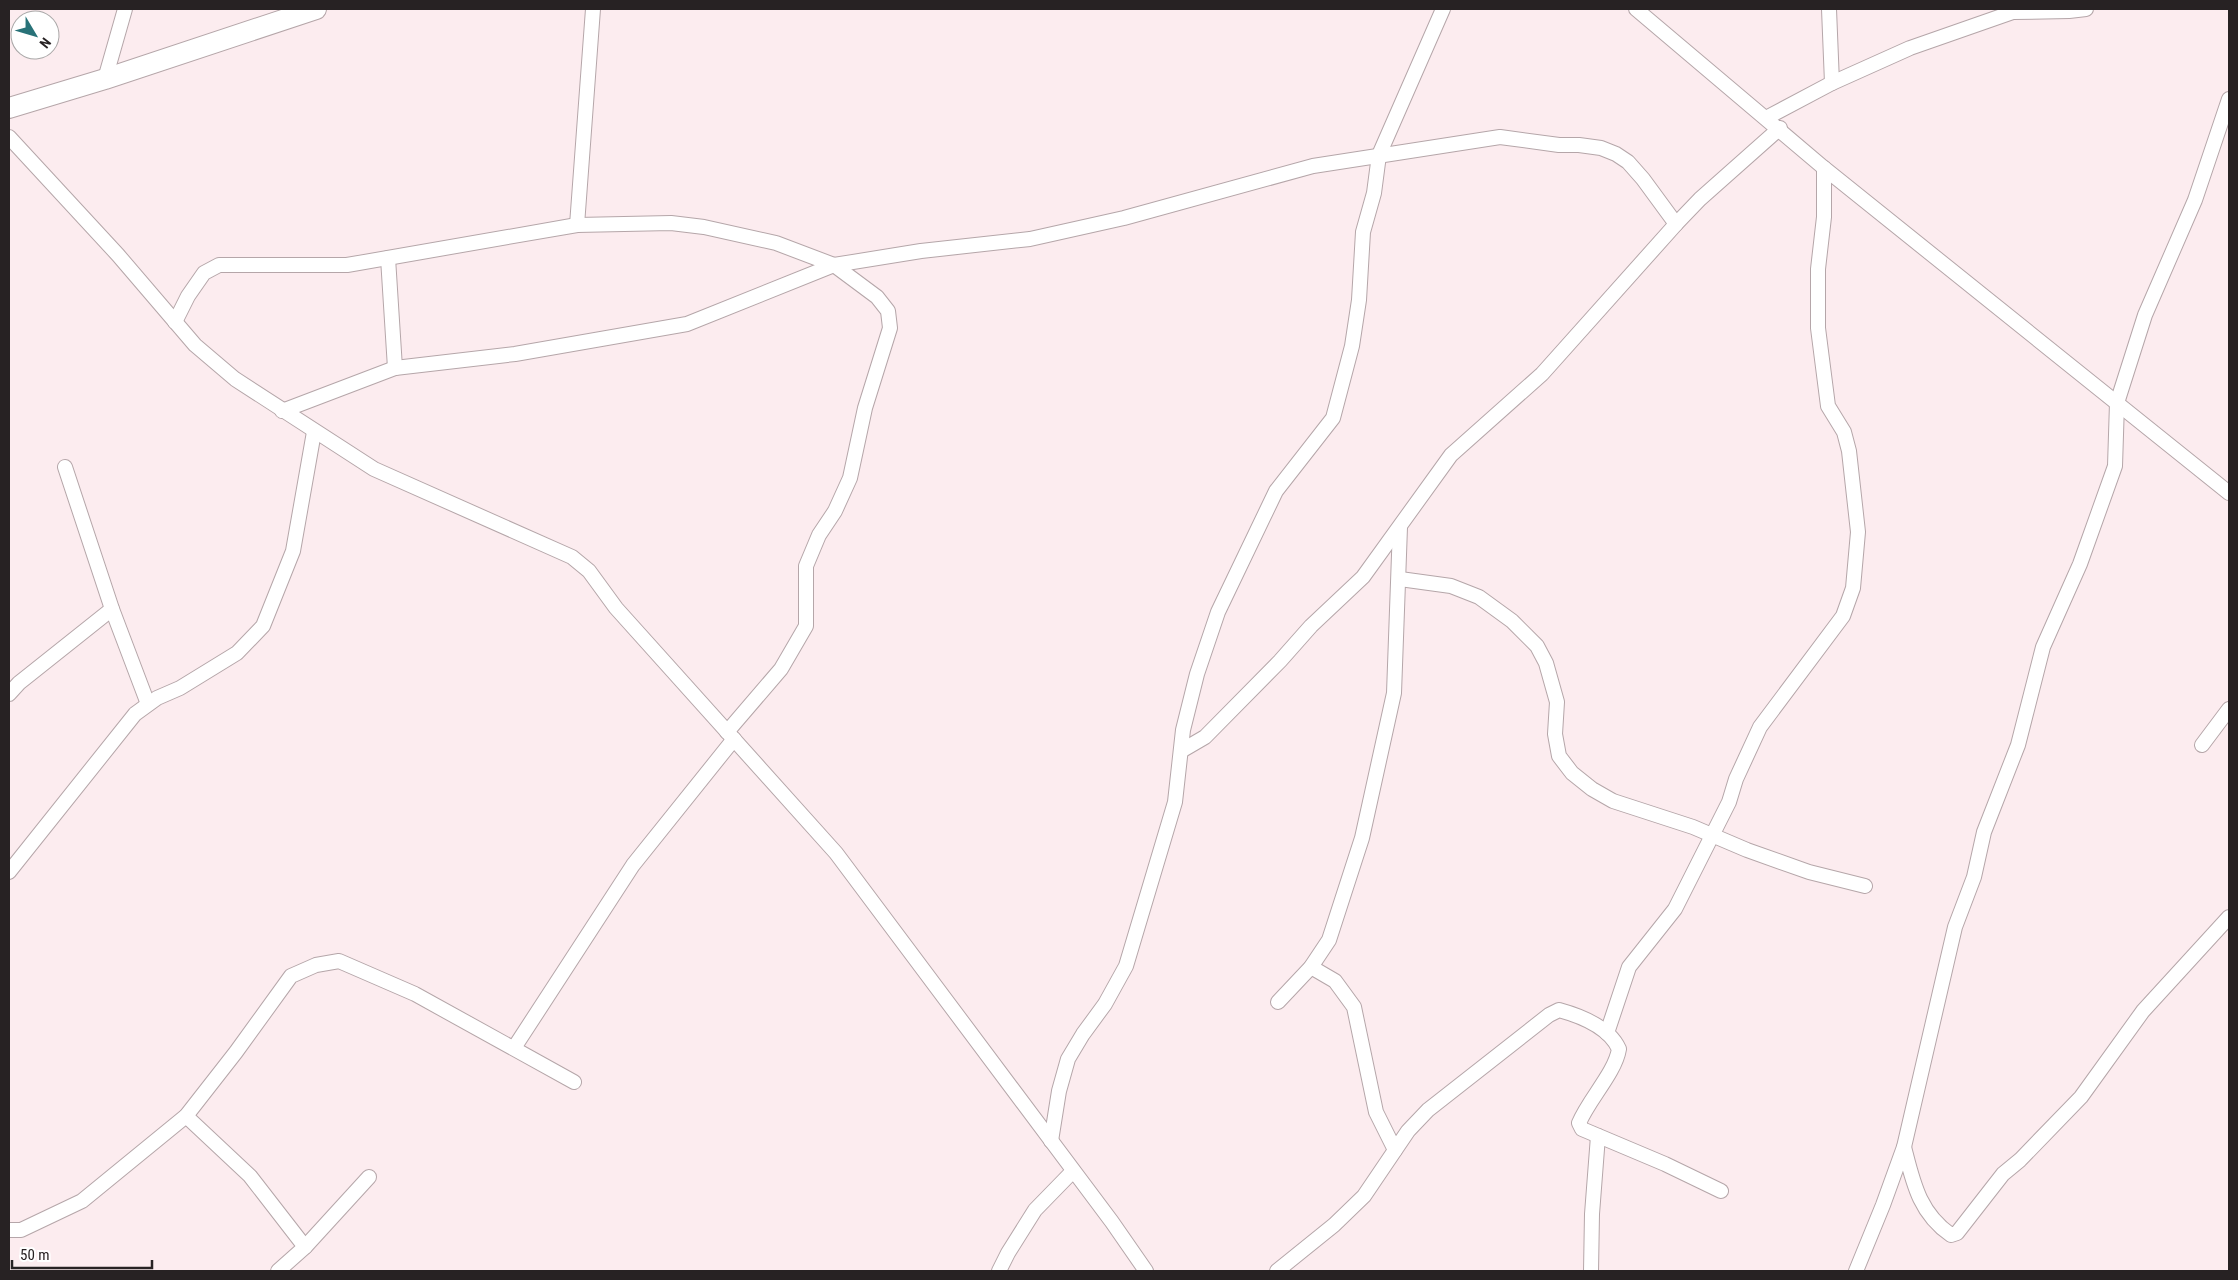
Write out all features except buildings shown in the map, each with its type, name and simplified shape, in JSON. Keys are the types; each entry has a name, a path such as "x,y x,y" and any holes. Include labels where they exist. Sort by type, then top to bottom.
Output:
{"street":[{"path":"105,79 125,9"},
{"path":"9,108 105,79 316,9"},
{"path":"578,225 593,9"},
{"path":"1051,1140 1058,1091 1068,1059 1082,1034 1105,1004 1126,966 1175,802 1183,730 1197,674 1218,612 1276,491 1333,418 1352,346 1359,300 1364,232 1374,193 1379,155 1443,9"},
{"path":"1636,9 1780,128 1824,168 2229,493"},
{"path":"1829,9 1832,83"},
{"path":"1766,118 1832,83 1910,48 2013,12 2086,9"},
{"path":"1856,1271 1883,1205 1904,1146 1955,928 1974,877 1984,832 2018,744 2043,647 2080,564 2114,466 2117,403 2145,315 2196,200 2229,99"},
{"path":"1181,751 1205,737 1280,662 1311,626 1363,577 1451,455 1542,374 1700,199 1780,128"},
{"path":"9,137 118,255 194,345 235,379 314,432 374,469 572,557 589,571 616,608 836,853 1051,1140 1146,1271"},
{"path":"282,411 395,368 524,353 687,324 834,265 921,251 1030,239 1124,218 1313,166 1500,137 1559,145 1601,148 1616,154 1628,162 1676,224"},
{"path":"1606,1033 1629,967 1675,909 1729,802 1736,779 1760,727 1843,616 1853,588 1858,532 1849,451 1844,432 1828,406 1818,328 1818,269 1824,217 1824,168"},
{"path":"174,322 188,296 204,273 218,265 347,265 578,225 671,223 704,227 776,243 834,265 877,297 888,311 890,328 865,408 850,478 835,511 819,535 806,566 806,626 781,669 633,864 514,1048"},
{"path":"388,258 395,368"},
{"path":"9,872 136,714 148,704 237,653 263,626 293,551 314,432"},
{"path":"65,467 112,609 148,704"},
{"path":"1278,1002 1311,967 1329,940 1365,829 1394,692 1400,578 1400,527"},
{"path":"1400,578 1451,586 1479,597 1512,621 1537,646 1546,663 1557,702 1555,734 1559,756 1572,773 1592,789 1612,801 1712,835 1747,850 1809,872 1865,886"},
{"path":"9,694 19,683 112,609"},
{"path":"2202,745 2229,709"},
{"path":"1904,1146 1921,1203 1933,1221 1942,1229 1951,1235 1957,1232 1966,1218 2003,1174 2020,1160 2081,1097 2143,1012 2229,917"},
{"path":"9,1230 21,1230 82,1201 186,1116 236,1052 291,976 316,966 339,962 415,994 574,1082"},
{"path":"1311,967 1335,981 1354,1007 1376,1112 1395,1150"},
{"path":"1277,1271 1334,1226 1364,1196 1395,1150 1428,1110 1549,1014 1559,1010 1569,1013 1606,1033 1619,1049 1617,1061 1588,1104 1579,1123 1582,1129 1677,1169 1721,1191"},
{"path":"186,1116 250,1176 305,1246"},
{"path":"1591,1271 1592,1214 1598,1136"},
{"path":"999,1271 1035,1210 1073,1170"},
{"path":"278,1271 305,1246 369,1176"}]}
